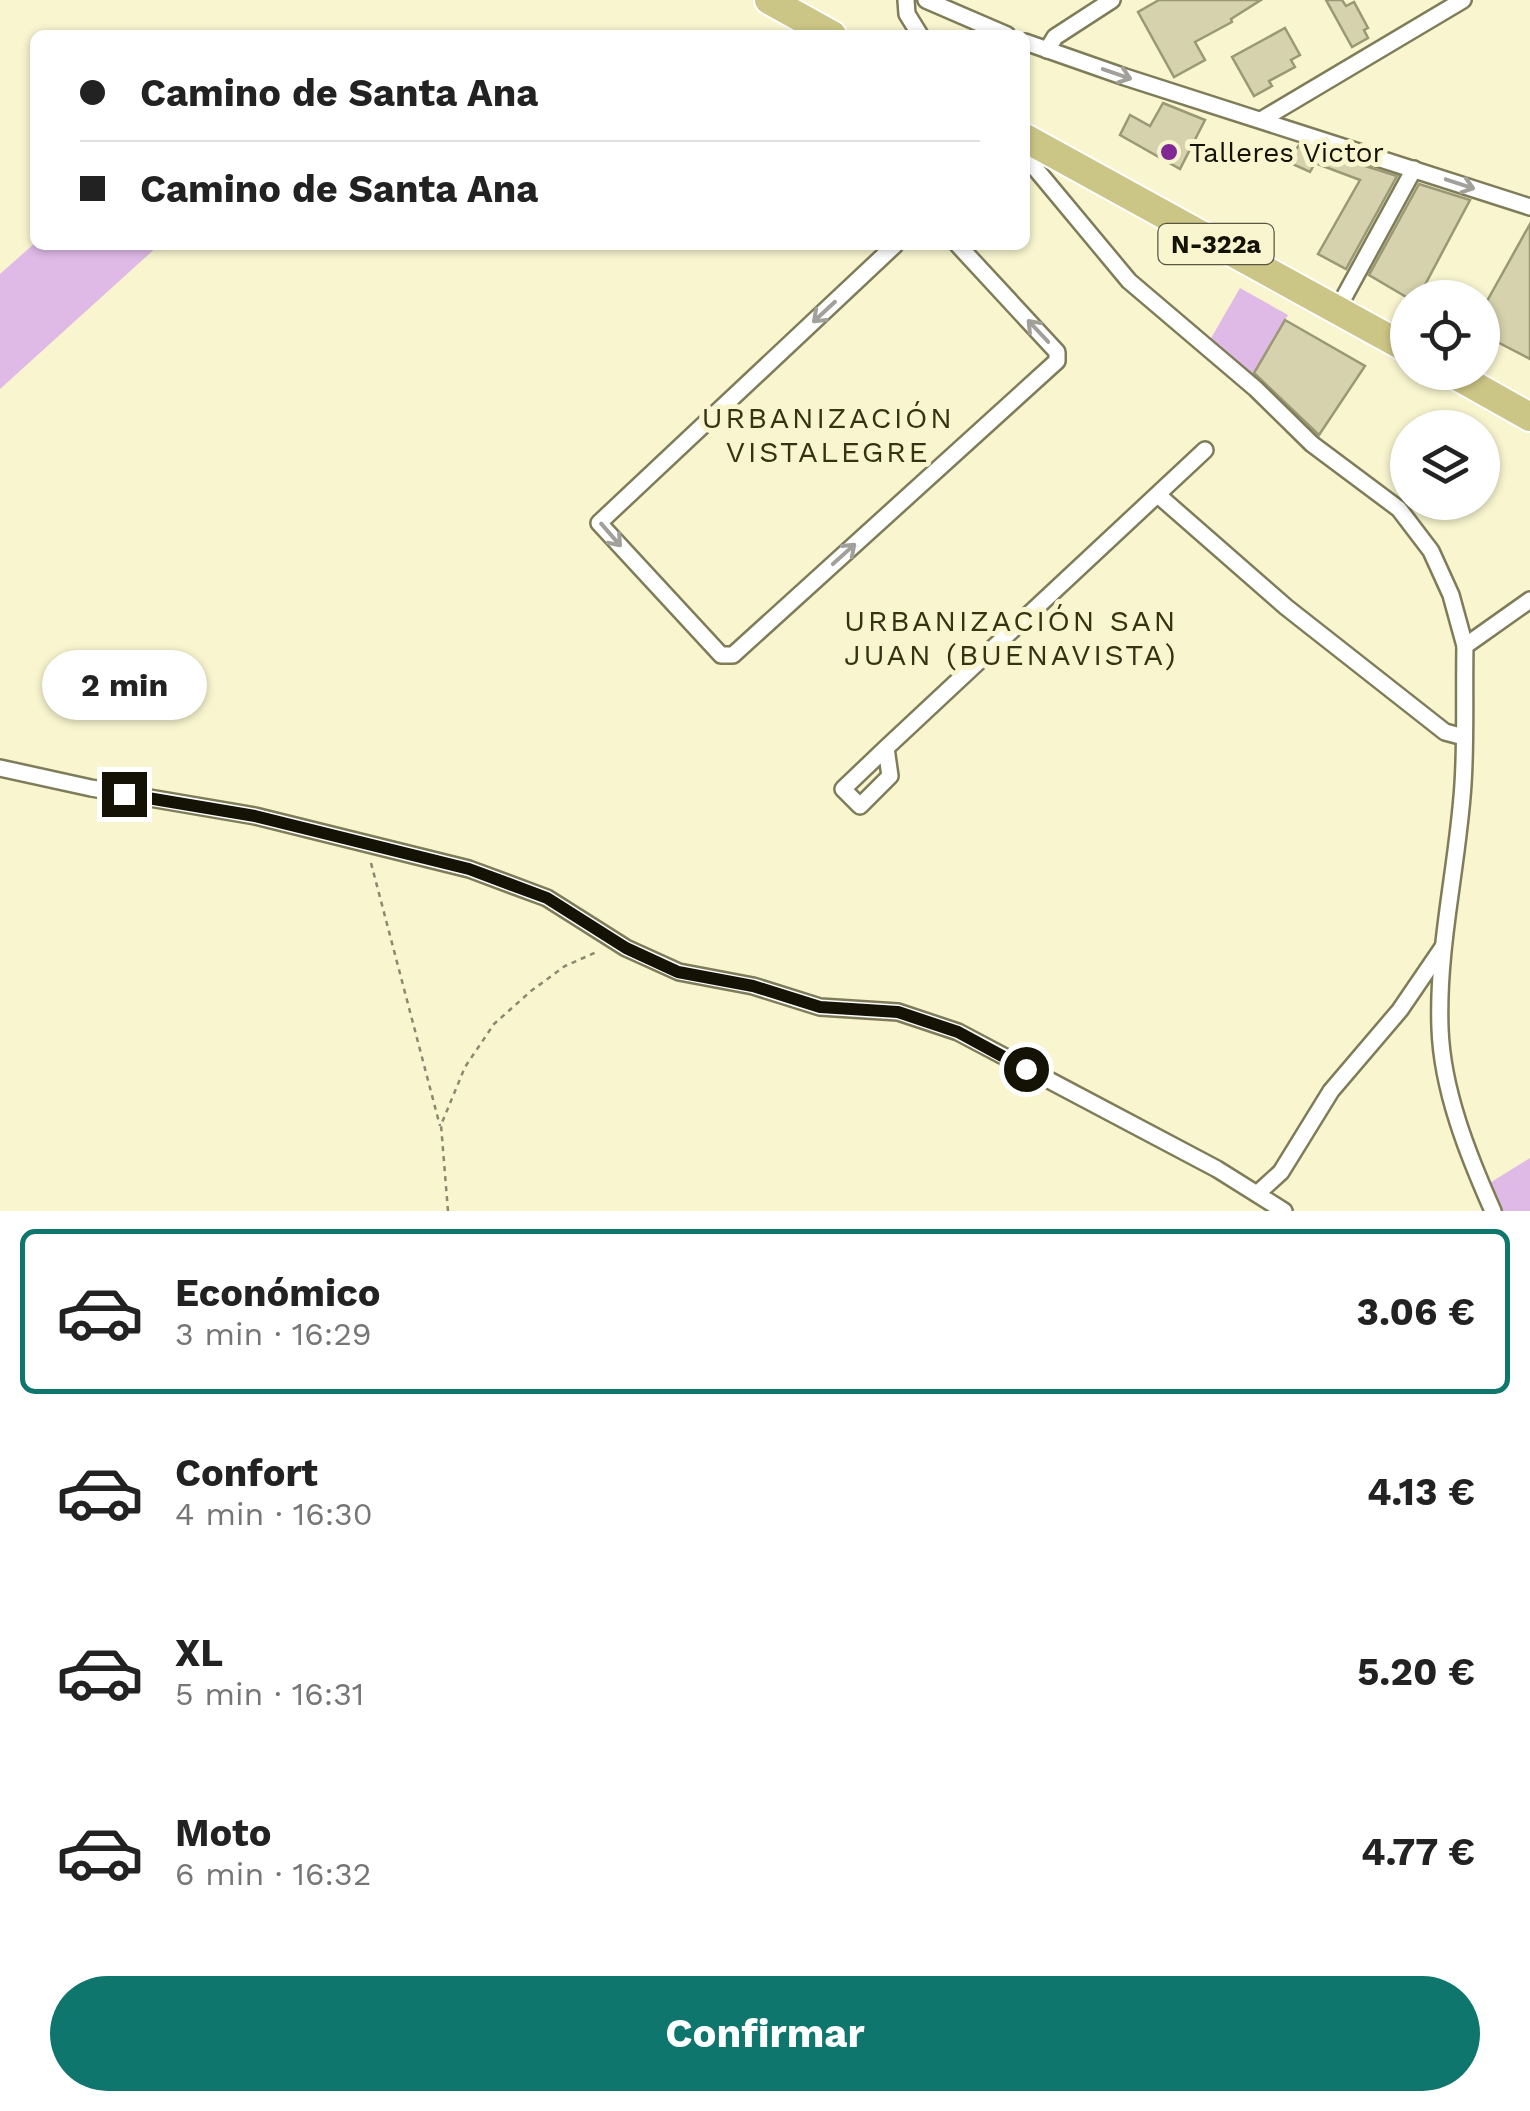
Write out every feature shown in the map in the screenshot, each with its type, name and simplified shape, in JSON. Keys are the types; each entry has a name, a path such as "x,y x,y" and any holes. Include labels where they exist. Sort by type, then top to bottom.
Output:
{"highway":[{"path":"769,0 823,30"},
{"name":"N-322a","path":"1030,143 1390,339"},
{"path":"1482,390 1530,417"}],"street":[{"path":"906,0 907,14 917,30"},
{"path":"926,0 995,30"},
{"path":"1047,50 1054,37 1112,0"},
{"path":"1261,120 1463,0"},
{"path":"1030,44 1530,207"},
{"path":"1030,162 1129,281 1256,389 1312,444 1398,509 1438,566 1451,594 1465,646 1463,785 1444,947 1440,1028 1446,1077 1493,1211"},
{"path":"1337,310 1414,169"},
{"path":"890,250 599,523 721,655 732,655 1057,361 1058,352 963,250"},
{"path":"886,748 1204,450"},
{"path":"1158,494 1286,607 1445,732 1464,737"},
{"path":"1465,646 1530,600"},
{"path":"0,768 255,816 469,869 547,898 626,948 678,972 753,986 820,1007 898,1012 958,1032 1218,1168 1284,1211"},
{"path":"1258,1194 1281,1172 1330,1091 1389,1023 1444,947"}],"path":[{"path":"364,843 441,1131 448,1211"},
{"path":"441,1131 465,1067 494,1024 566,966 593,952 626,948"}],"shaded area":[{"path":"30,247 153,250 0,389 0,274"},
{"path":"1240,288 1288,315 1252,377 1210,340"},
{"path":"1530,1158 1530,1211 1501,1211 1488,1184"}],"building":[{"path":"1159,0 1261,0 1195,42 1205,60 1174,77 1138,12"},
{"path":"1326,0 1342,0 1346,6 1354,2 1368,28 1364,30 1368,38 1352,47"},
{"path":"1285,28 1300,55 1291,60 1295,67 1269,81 1272,86 1254,96 1232,57"},
{"name":"Talleres Victor","path":"1163,103 1205,120 1180,169 1120,135 1130,115 1150,126"},
{"path":"1299,145 1397,176 1346,269 1318,254 1360,180 1315,163 1310,172 1288,162"},
{"path":"1419,184 1470,200 1428,280 1390,280 1390,287 1369,275"},
{"path":"1530,224 1530,359 1500,343 1499,280"},
{"path":"1285,320 1365,366 1319,435 1254,373"}],"place":[{"name":"Talleres Victor","path":"1169,152"}],"district":[{"name":"URBANIZACIÓN VISTALEGRE","path":"828,435"},
{"name":"URBANIZACIÓN SAN JUAN (BUENAVISTA)","path":"1011,638"}],"route":[{"path":"124,794 255,816 469,869 547,898 626,948 678,972 753,986 820,1007 898,1012 958,1032 1026,1069"}]}
